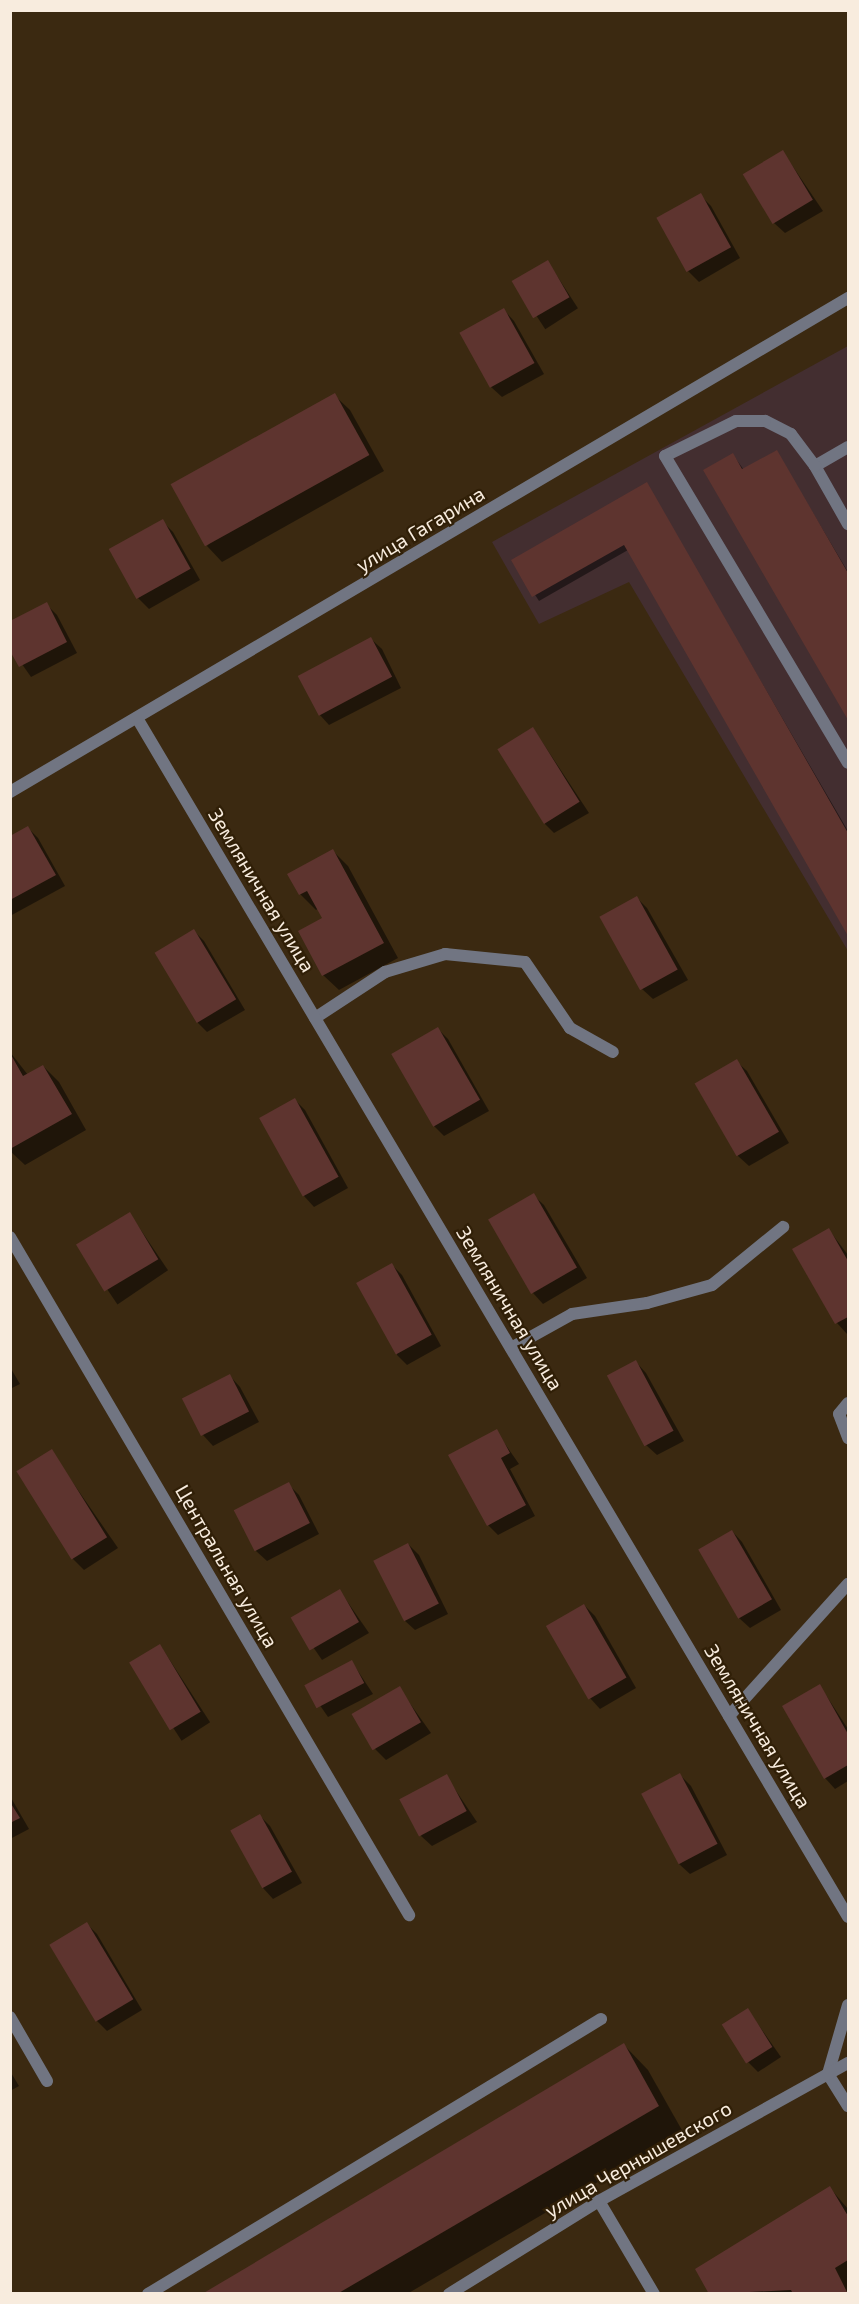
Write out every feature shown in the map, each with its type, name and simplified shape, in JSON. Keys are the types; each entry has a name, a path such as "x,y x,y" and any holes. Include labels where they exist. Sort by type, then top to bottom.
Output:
{"street":[{"name":"улица Гагарина","path":"10,792 848,299"},
{"path":"849,524 815,466 791,434 765,421 736,421 665,456 849,763"},
{"path":"815,466 849,447"},
{"name":"Земляничная улица","path":"137,718 849,1917"},
{"path":"315,1018 385,972 445,954 525,962 570,1029 613,1052"},
{"path":"511,1348 572,1314 647,1303 712,1285 783,1227"},
{"name":"Центральная улица","path":"10,1237 409,1915"},
{"path":"849,1403 839,1414 849,1438"},
{"path":"729,1716 849,1584"},
{"path":"849,2005 828,2074 849,2106"},
{"path":"10,2017 47,2082"},
{"path":"148,2294 601,2019"},
{"name":"улица Чернышевского","path":"449,2294 599,2201 849,2063"},
{"path":"599,2201 654,2294"}],"shaded area":[{"path":"848,346 848,951 629,582 539,624 492,542"}],"building":[{"path":"783,150 813,200 773,224 743,174"},
{"path":"701,193 731,247 686,272 656,218"},
{"path":"548,260 570,297 533,318 512,281"},
{"path":"504,308 535,363 490,388 459,333"},
{"path":"335,393 369,455 205,546 171,484"},
{"path":"777,450 848,573 848,720 703,470 733,453 742,469"},
{"path":"647,482 848,833 848,936 624,545 532,597 511,560"},
{"path":"163,519 191,569 136,599 109,549"},
{"path":"47,602 67,642 19,667 10,651 10,621"},
{"path":"371,637 392,677 319,716 298,676"},
{"path":"533,727 580,802 544,824 497,749"},
{"path":"28,826 56,875 10,900 10,836"},
{"path":"333,849 384,943 322,976 298,931 322,918 307,891 299,895 287,874"},
{"path":"637,896 678,969 640,990 599,917"},
{"path":"194,929 236,999 197,1023 155,953"},
{"path":"438,1027 480,1100 433,1127 391,1054"},
{"path":"10,1053 23,1076 43,1065 72,1114 10,1149"},
{"path":"737,1059 779,1132 737,1156 695,1084"},
{"path":"295,1098 339,1177 303,1197 259,1118"},
{"path":"534,1193 577,1267 531,1294 488,1220"},
{"path":"130,1212 158,1259 104,1292 76,1244"},
{"path":"829,1228 848,1261 848,1317 835,1324 792,1249"},
{"path":"392,1263 432,1335 396,1355 356,1283"},
{"path":"636,1360 674,1431 644,1446 607,1375"},
{"path":"230,1374 249,1411 201,1436 182,1399"},
{"path":"497,1429 510,1453 501,1458 526,1505 487,1526 448,1455"},
{"path":"52,1449 107,1537 71,1559 16,1471"},
{"path":"289,1482 310,1523 255,1551 234,1510"},
{"path":"732,1530 772,1599 738,1619 698,1550"},
{"path":"408,1543 439,1604 404,1621 373,1561"},
{"path":"340,1589 359,1622 310,1650 291,1618"},
{"path":"584,1604 626,1678 588,1700 546,1626"},
{"path":"160,1644 201,1712 170,1730 129,1663"},
{"path":"352,1660 364,1683 317,1708 304,1685"},
{"path":"820,1684 848,1734 848,1765 824,1779 782,1706"},
{"path":"400,1686 421,1722 373,1750 352,1714"},
{"path":"680,1773 718,1844 679,1864 641,1794"},
{"path":"447,1774 467,1811 419,1836 399,1799"},
{"path":"10,1802 20,1818 10,1823"},
{"path":"260,1814 292,1872 262,1888 230,1830"},
{"path":"87,1922 133,1999 96,2022 49,1945"},
{"path":"748,2008 772,2047 746,2063 722,2024"},
{"path":"624,2043 659,2106 337,2294 202,2294"},
{"path":"830,2186 848,2216 848,2260 835,2268 848,2294 793,2294 791,2290 709,2294 695,2269"}]}
